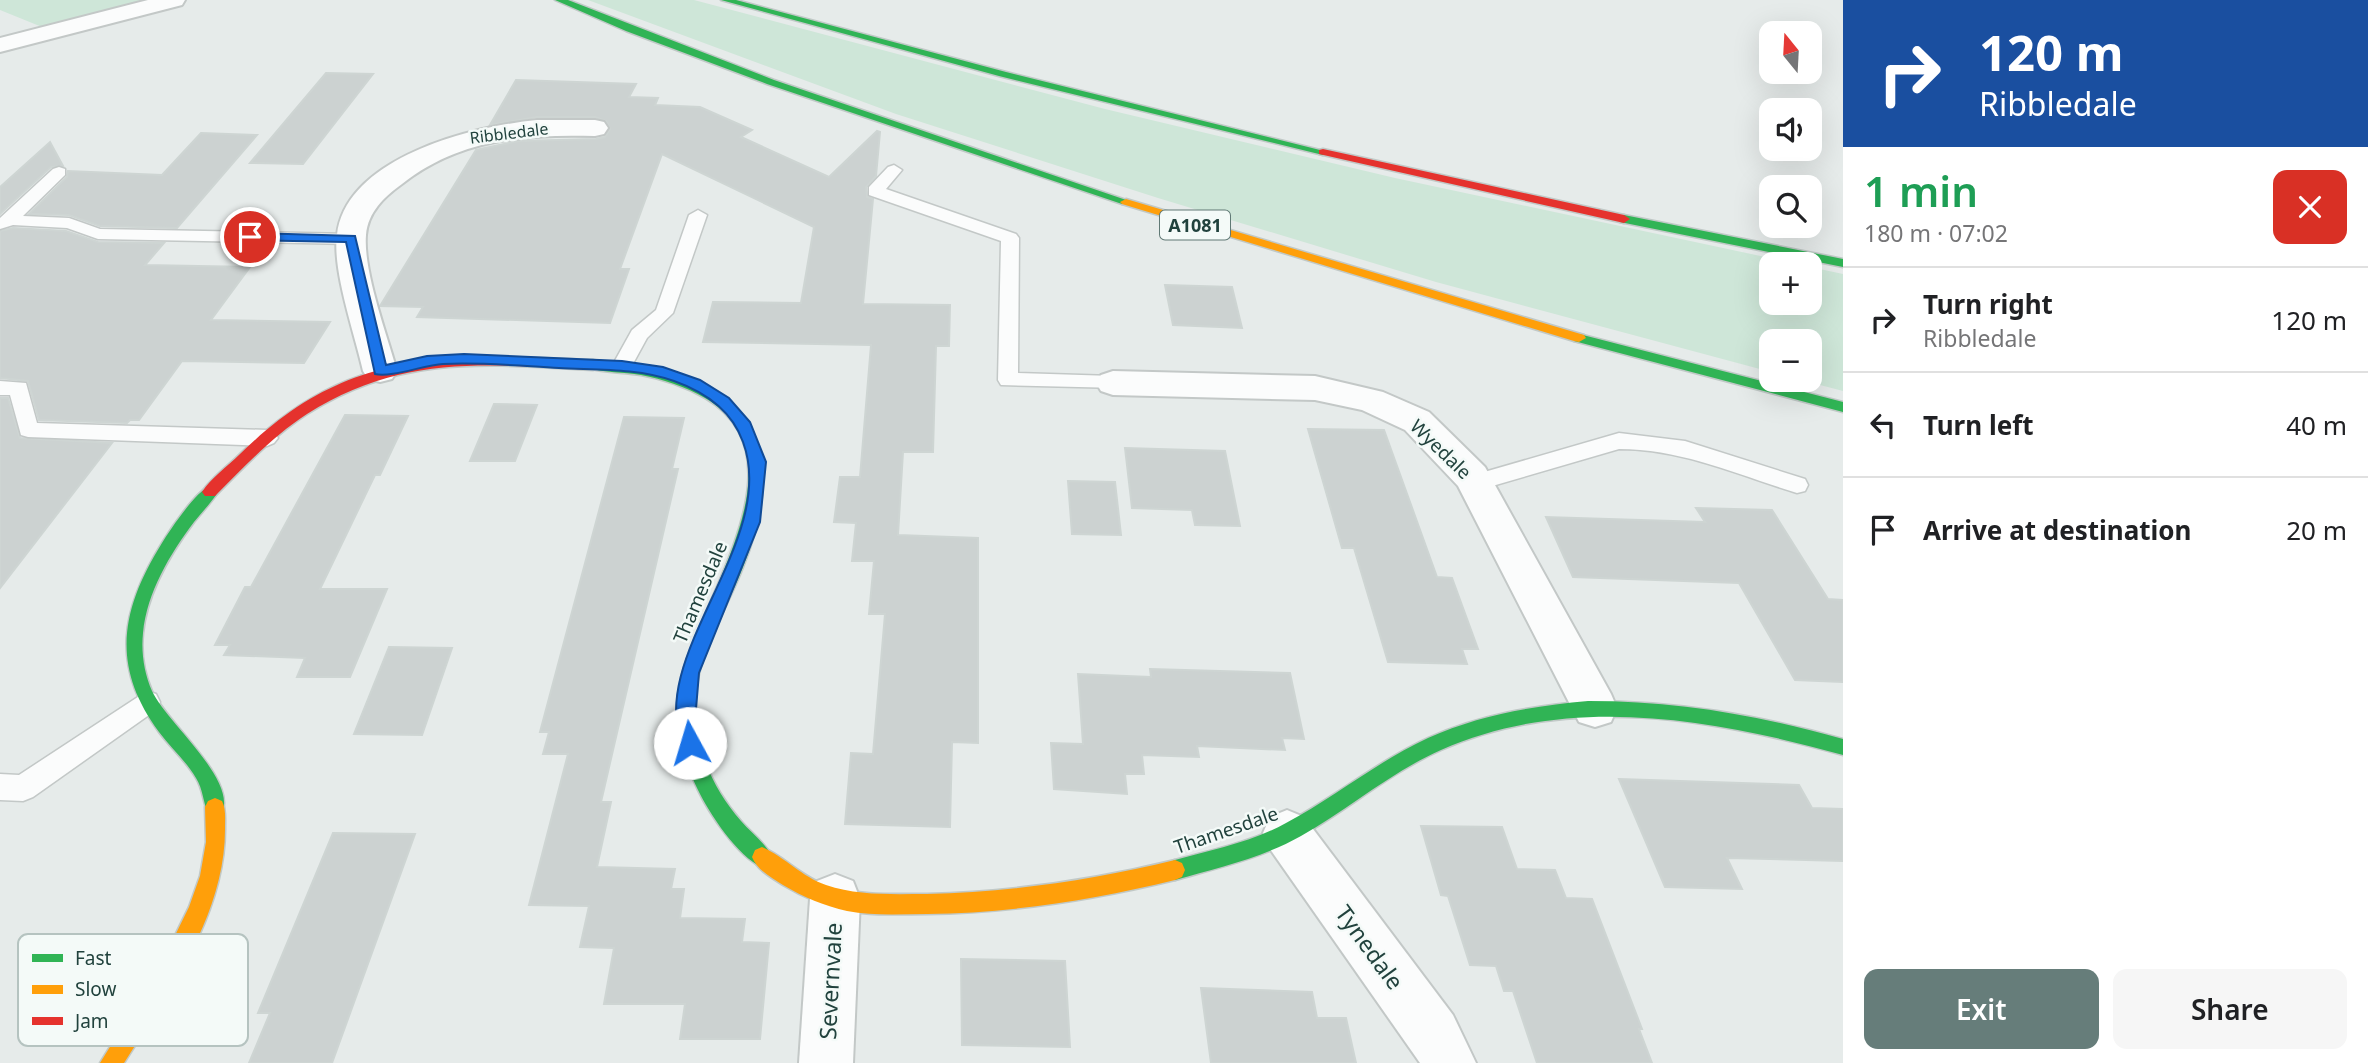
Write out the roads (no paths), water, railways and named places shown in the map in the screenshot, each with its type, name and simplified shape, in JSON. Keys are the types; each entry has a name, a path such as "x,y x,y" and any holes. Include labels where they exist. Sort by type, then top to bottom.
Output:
{"main road":[{"name":"A1081","path":"560,0 645,36 870,118 1170,217 1515,321 1843,407"},
{"path":"726,0 940,59 1342,157 1843,262"},
{"name":"Thamesdale","path":"189,934 195,924 213,862 217,812 209,777 147,702 132,634 140,594 176,534 213,491 300,409 380,371 427,361 464,359 622,366 663,372 695,383 724,402 744,426 758,462 752,522 690,673 685,721 695,765 714,804 740,838 775,869 835,899 928,904 1039,897 1158,877 1287,833 1390,767 1444,740 1503,718 1595,708 1701,713 1779,726 1843,747"},
{"name":"Thamesdale","path":"111,1063 121,1046"}],"street":[{"path":"0,45 174,0"},
{"name":"Ribbledale","path":"351,239 358,214 373,193 394,174 432,150 459,139 501,131 559,127 595,128"},
{"path":"351,239 380,371"},
{"name":"Wyedale","path":"1113,383 1315,388 1371,400 1417,421 1475,483 1595,708"},
{"name":"Tynedale","path":"1287,833 1434,1034 1449,1063"},
{"name":"Severnvale","path":"826,1063 835,899"}],"lane":[{"path":"894,170 869,198 1010,238 1008,380 1113,383"},
{"path":"4,224 59,172"},
{"path":"622,366 639,334 664,313 698,215"},
{"path":"4,224 69,223 98,234 351,239"},
{"path":"0,388 19,388 28,430 267,438"},
{"path":"1475,483 1619,441 1636,439 1661,443 1797,485"},
{"path":"0,787 23,788 147,702"}]}
